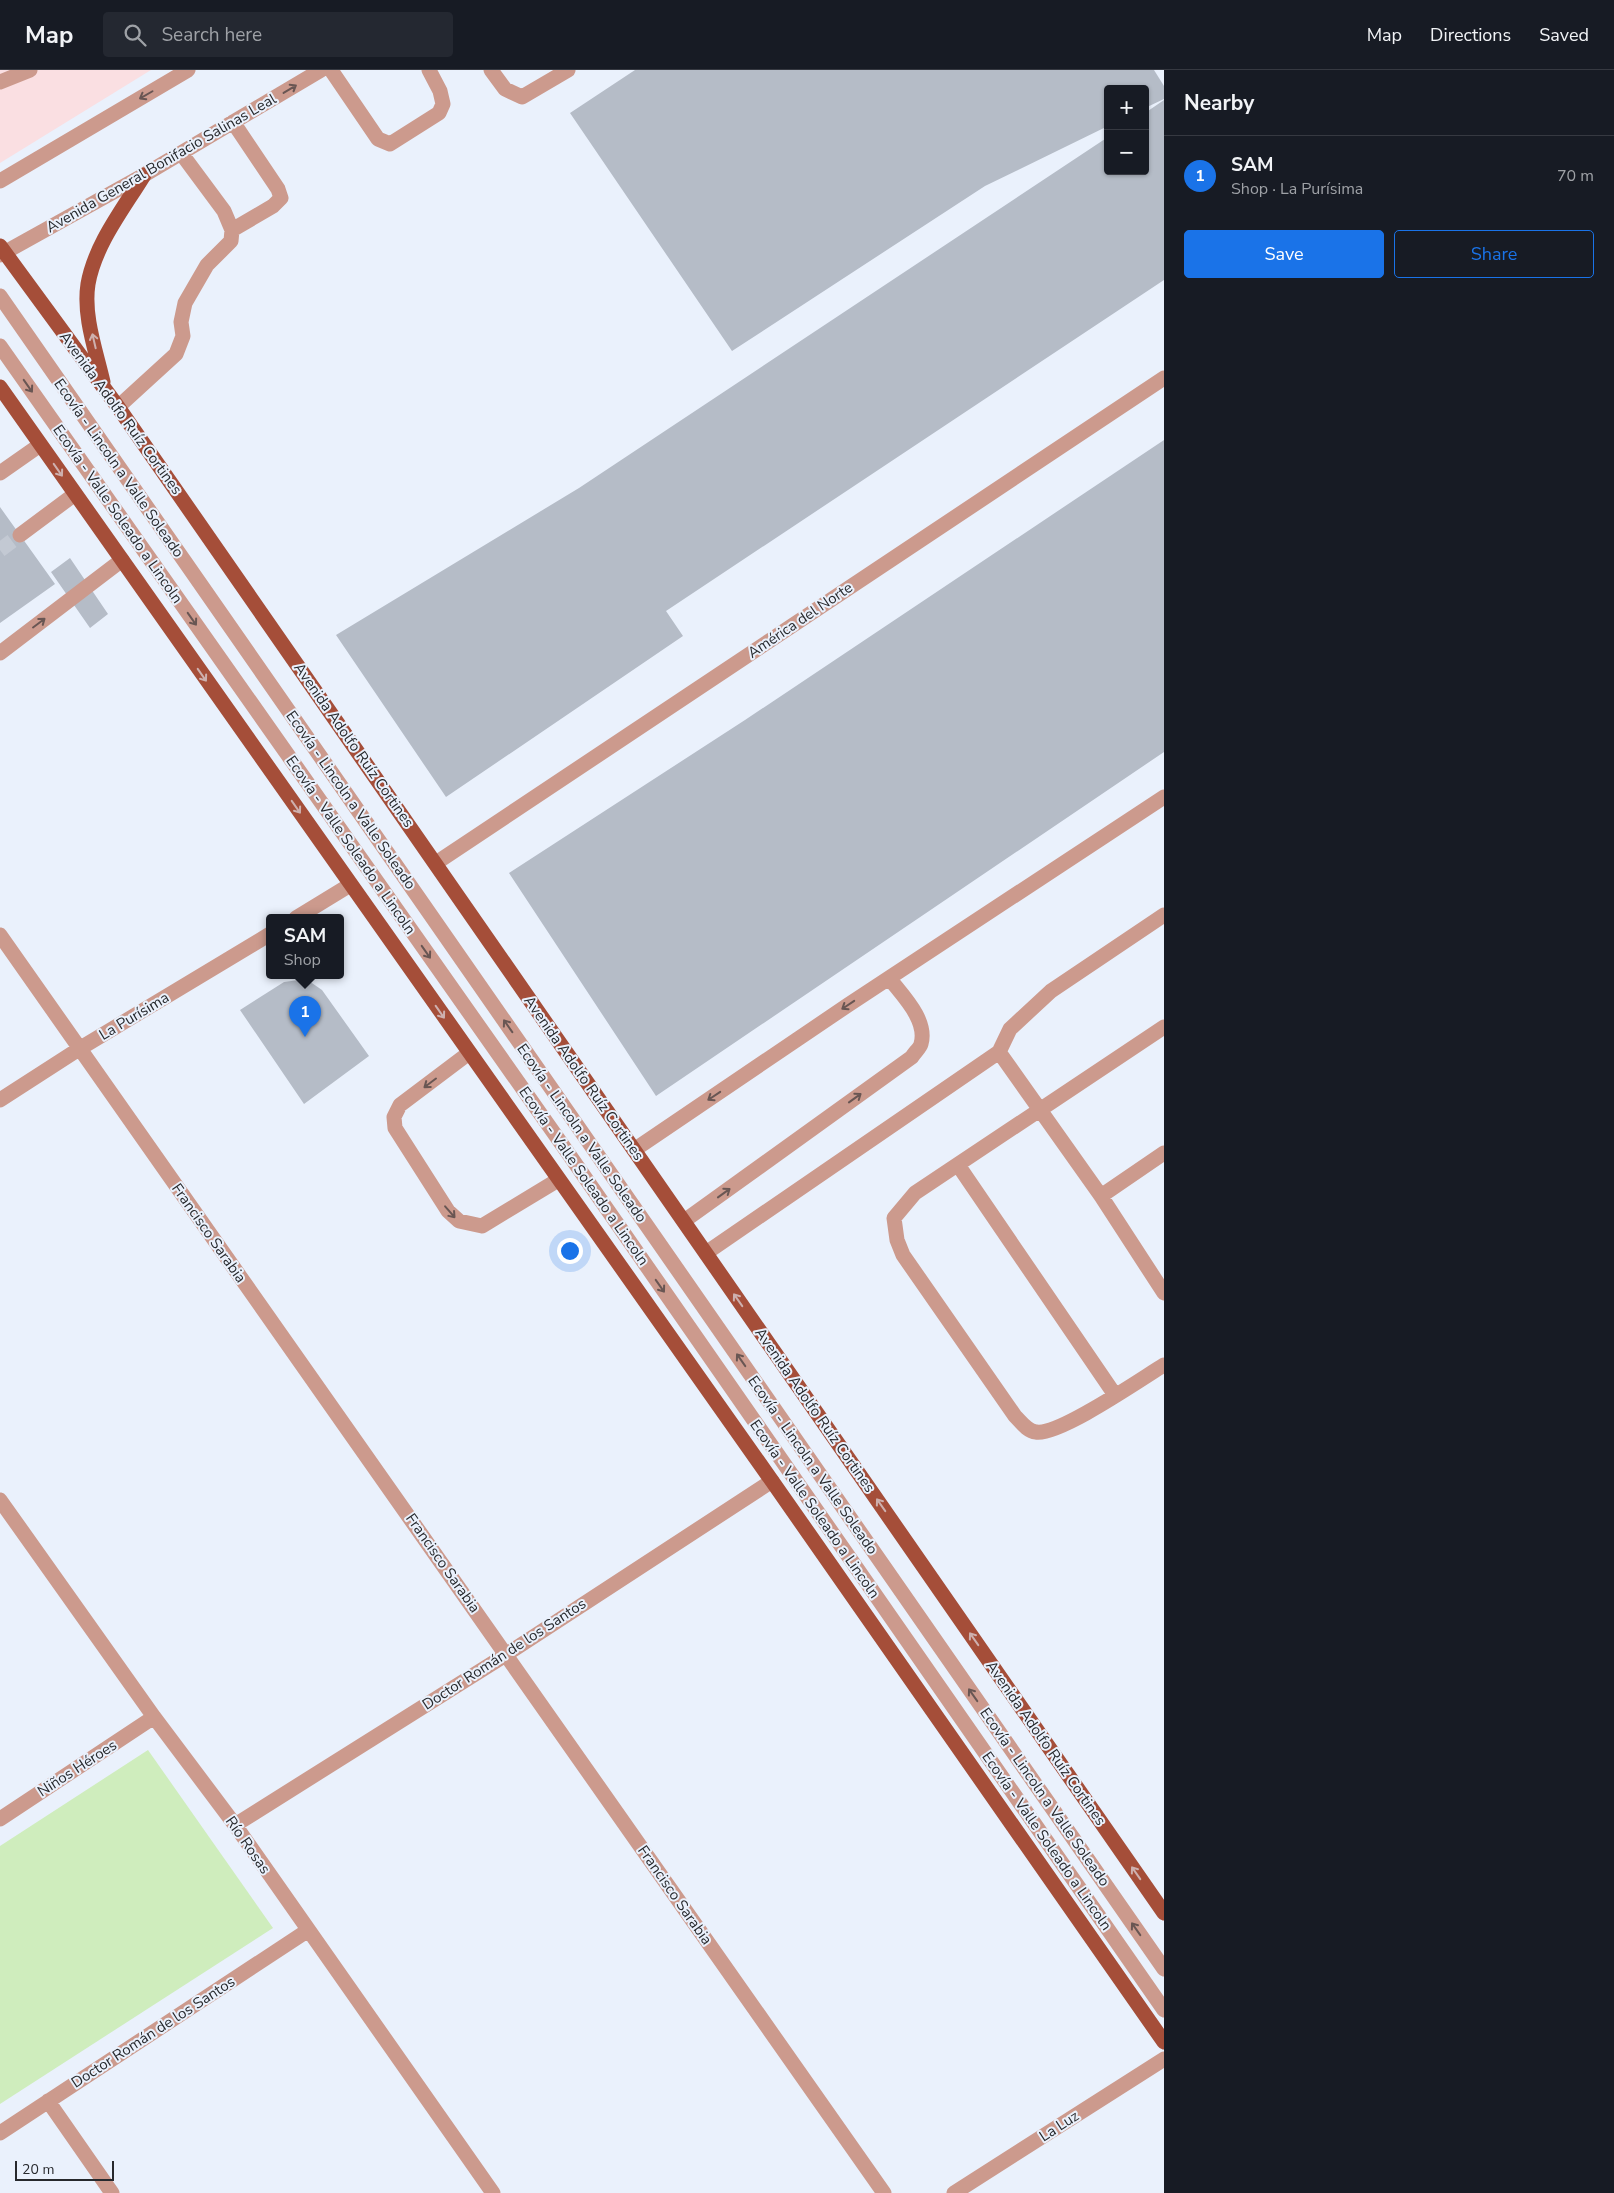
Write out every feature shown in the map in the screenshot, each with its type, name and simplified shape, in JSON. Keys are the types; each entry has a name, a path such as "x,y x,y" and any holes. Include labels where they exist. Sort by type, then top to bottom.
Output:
{"main road":[{"path":"104,388 89,320 88,284 100,248 144,175"},
{"name":"Avenida Adolfo Ruíz Cortines","path":"2,251 118,407 436,862 1164,1913"},
{"path":"0,387 772,1481 1164,2042"}],"street":[{"path":"0,82 30,70"},
{"path":"0,180 188,70"},
{"name":"Avenida General Bonifacio Salinas Leal","path":"2,251 144,175 321,70"},
{"path":"331,70 378,139 390,144 439,112 443,104 440,91 429,70"},
{"path":"491,70 505,88 522,97 568,70"},
{"path":"232,230 273,206 281,198 278,189 233,122"},
{"path":"118,407 176,354 183,336 181,322 185,303 207,265 230,241 232,230 224,211 181,153"},
{"name":"Ecovía - Lincoln a Valle Soleado","path":"0,296 1164,1969"},
{"name":"Ecovía - Valle Soleado a Lincoln","path":"0,346 562,1145 1164,2010"},
{"name":"América del Norte","path":"436,862 1164,378"},
{"path":"0,473 40,445"},
{"path":"20,535 75,494"},
{"path":"0,653 122,560"},
{"path":"634,1150 1164,796"},
{"path":"303,914 350,885"},
{"path":"706,1253 999,1052 1010,1030 1051,991 1164,915"},
{"name":"Francisco Sarabia","path":"0,935 884,2193"},
{"name":"La Purísima","path":"0,1100 79,1049 266,936"},
{"path":"684,1221 912,1057 921,1044 922,1028 913,1010 889,978"},
{"path":"1164,1028 1039,1109 915,1193 894,1218 897,1240 903,1255 1015,1416 1026,1428 1036,1432 1062,1427 1164,1365"},
{"path":"999,1052 1101,1196 1164,1293"},
{"path":"469,1053 400,1105 394,1117 395,1128 448,1211 459,1221 482,1226 558,1180"},
{"path":"1101,1196 1164,1153"},
{"path":"958,1165 1115,1395"},
{"name":"Doctor Román de los Santos","path":"235,1825 507,1654 772,1481"},
{"name":"Río Rosas","path":"0,1500 154,1717 235,1825 307,1931 493,2193"},
{"name":"Niños Héroes","path":"0,1818 154,1717"},
{"name":"Doctor Román de los Santos","path":"0,2133 307,1931"},
{"name":"La Luz","path":"954,2193 1164,2058"},
{"path":"48,2101 112,2193"}],"shaded area":[{"path":"0,70 151,70 0,163"}],"green space":[{"path":"148,1750 273,1928 0,2104 0,1846"}],"building":[{"path":"635,70 1154,70 1164,86 1164,99 1149,106 1149,85 1104,85 1104,128 985,186 732,351 570,113"},
{"path":"1164,100 1164,280 666,611 683,636 446,797 336,635 579,488 1104,140 1104,175 1149,175 1149,110"},
{"path":"1164,440 1164,752 656,1096 509,873 745,720"},
{"path":"0,507 55,584 0,623"},
{"path":"70,558 108,614 90,628 51,572"},
{"path":"306,979 322,990 369,1056 304,1104 240,1010 284,982"}],"tunnel":[{"path":"0,550 20,535"}],"place":[{"name":"SAM","path":"305,1037"}]}
